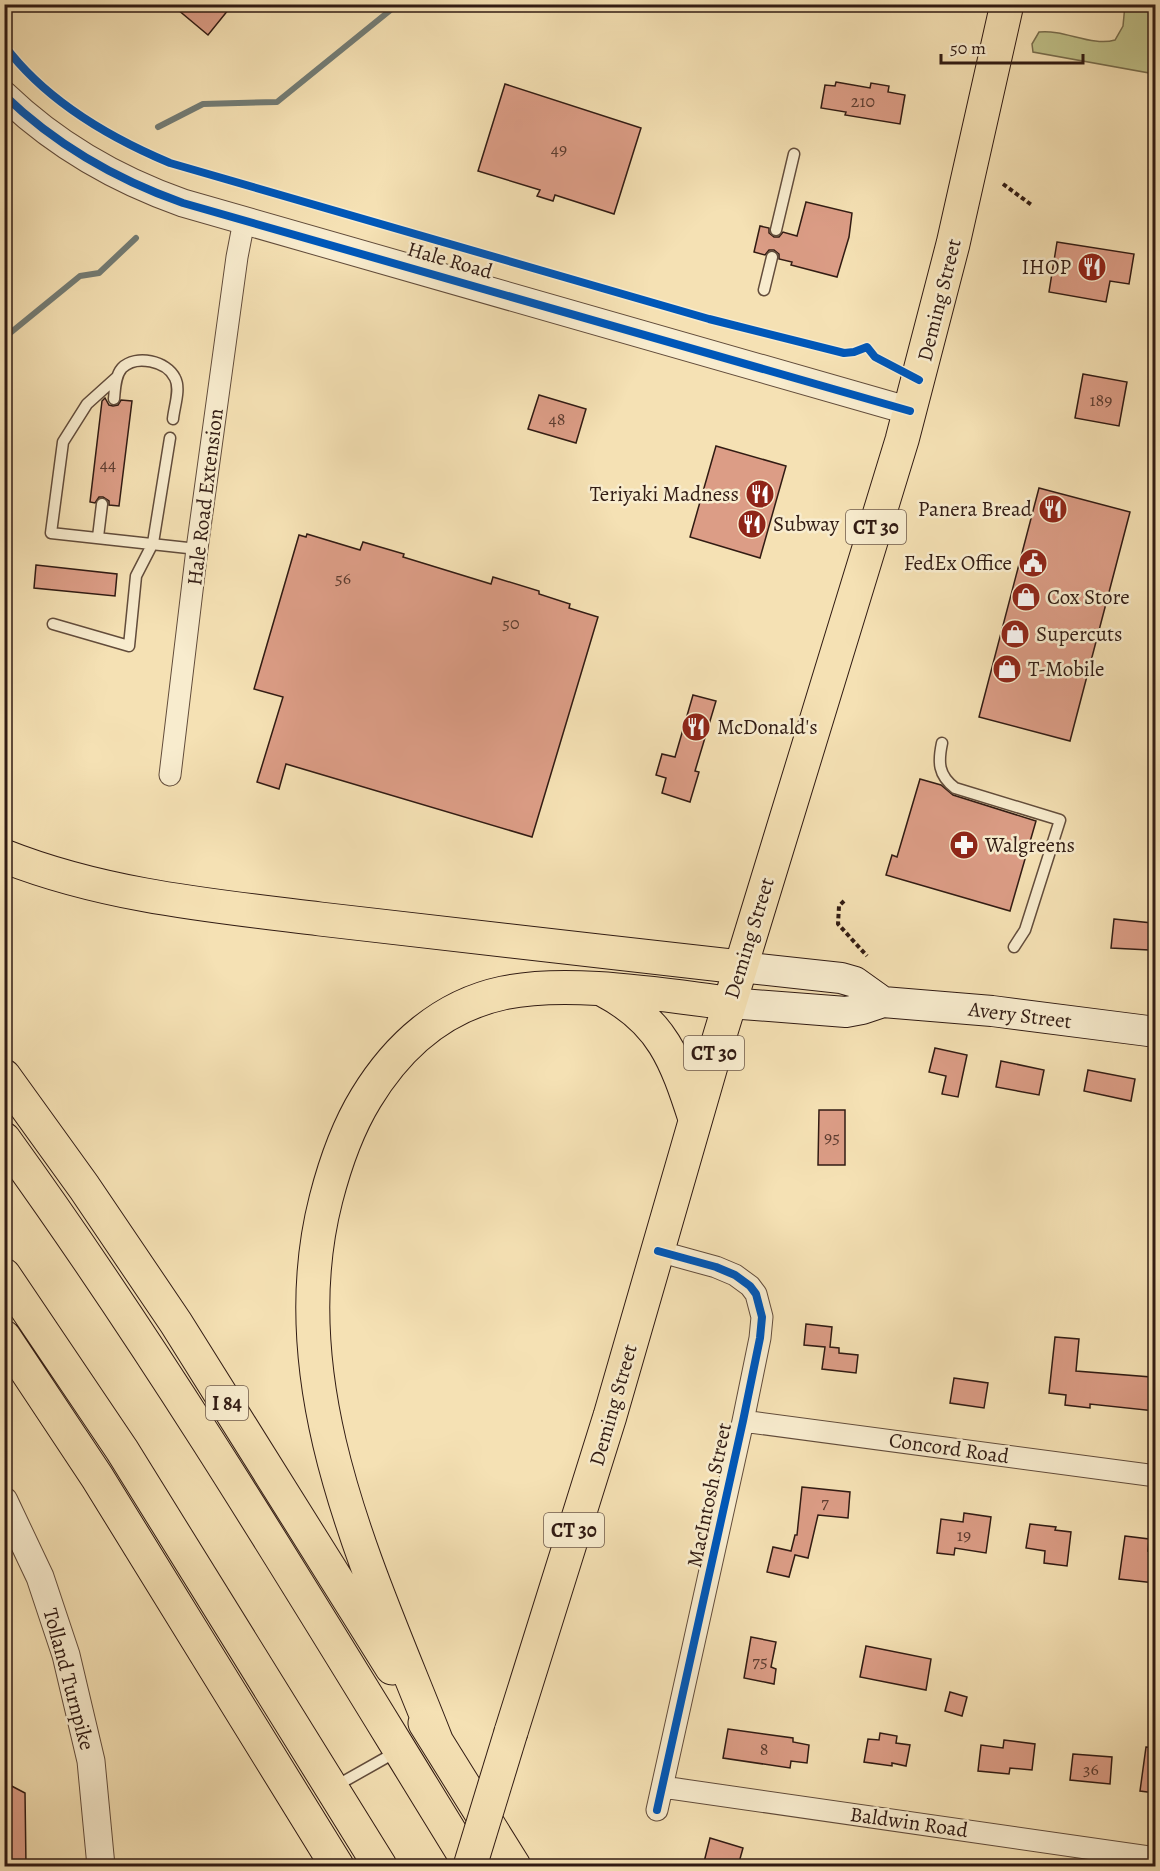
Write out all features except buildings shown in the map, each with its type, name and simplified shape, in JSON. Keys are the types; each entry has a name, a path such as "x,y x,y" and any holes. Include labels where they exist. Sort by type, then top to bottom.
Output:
{"main road":[{"name":"Deming Street","path":"470,1866 610,1416 729,1003 910,411 960,215 1006,4"},
{"path":"4,856 97,885 166,898 386,927 841,978 855,981 883,1002"},
{"path":"436,1740 360,1547 329,1439 317,1376 312,1318 314,1265 323,1208 339,1155 363,1104 390,1063 422,1031 462,1007 502,993 544,988 603,990 729,1003"},
{"path":"603,990 636,1011 660,1036 676,1068 695,1119"},
{"name":"Avery Street","path":"729,1003 846,1012 883,1002 992,1011 1155,1032"},
{"name":"I 84","path":"4,1076 84,1187 176,1323 514,1866"},
{"path":"4,1140 66,1224 159,1363 470,1866"},
{"path":"4,1275 128,1459 380,1866"},
{"path":"4,1337 97,1477 337,1866"}],"street":[{"name":"Hale Road","path":"4,95 55,139 116,176 183,203 910,411"},
{"name":"Hale Road Extension","path":"170,775 197,549 244,220"},
{"name":"MacIntosh Street","path":"657,1810 743,1421 761,1326 760,1305 756,1294 745,1282 716,1267 658,1251"},
{"name":"Concord Road","path":"743,1421 1155,1476"},
{"name":"Tolland Turnpike","path":"4,1501 40,1577 66,1655 91,1761 101,1866"},
{"name":"Baldwin Road","path":"663,1787 1155,1858"}],"lane":[{"path":"776,230 794,154"},
{"path":"764,290 772,257"},
{"path":"172,419 177,389 176,378 153,362 130,363 122,368 117,377 87,404 63,442 51,533 197,549"},
{"path":"114,399 117,377"},
{"path":"53,624 129,646 136,576 153,543 170,438"},
{"path":"98,537 102,504"},
{"path":"942,743 940,768 946,781 955,788 1060,820 1024,930 1014,947"},
{"path":"331,1788 399,1750"}],"path":[{"path":"1003,184 1033,206"},
{"path":"844,901 839,906 838,924 867,956"}],"green space":[{"path":"1125,5 1155,5 1155,74 1033,52 1032,44 1039,32 1058,33 1106,42 1115,40 1123,26"}],"waterway":[{"path":"158,127 203,104 277,102 398,4"},
{"path":"4,338 80,276 99,273 136,238"}],"cycle path":[{"path":"4,45 39,83 79,115 101,129 170,163 709,319 844,353 867,347 875,357 919,380"},
{"path":"4,95 44,130 88,159 134,183 183,203 910,411"},
{"path":"657,1810 743,1421 760,1338 762,1317 756,1294 750,1286 735,1275 716,1267 658,1251"}],"place":[{"name":"IHOP","path":"1092,267"},
{"name":"Teriyaki Madness","path":"760,494"},
{"name":"Panera Bread","path":"1053,509"},
{"name":"Subway","path":"752,524"},
{"name":"FedEx Office","path":"1033,563"},
{"name":"Cox Store","path":"1026,597"},
{"name":"Supercuts","path":"1015,634"},
{"name":"T-Mobile","path":"1007,669"},
{"name":"McDonald's","path":"696,727"},
{"name":"Walgreens","path":"964,845"}]}
